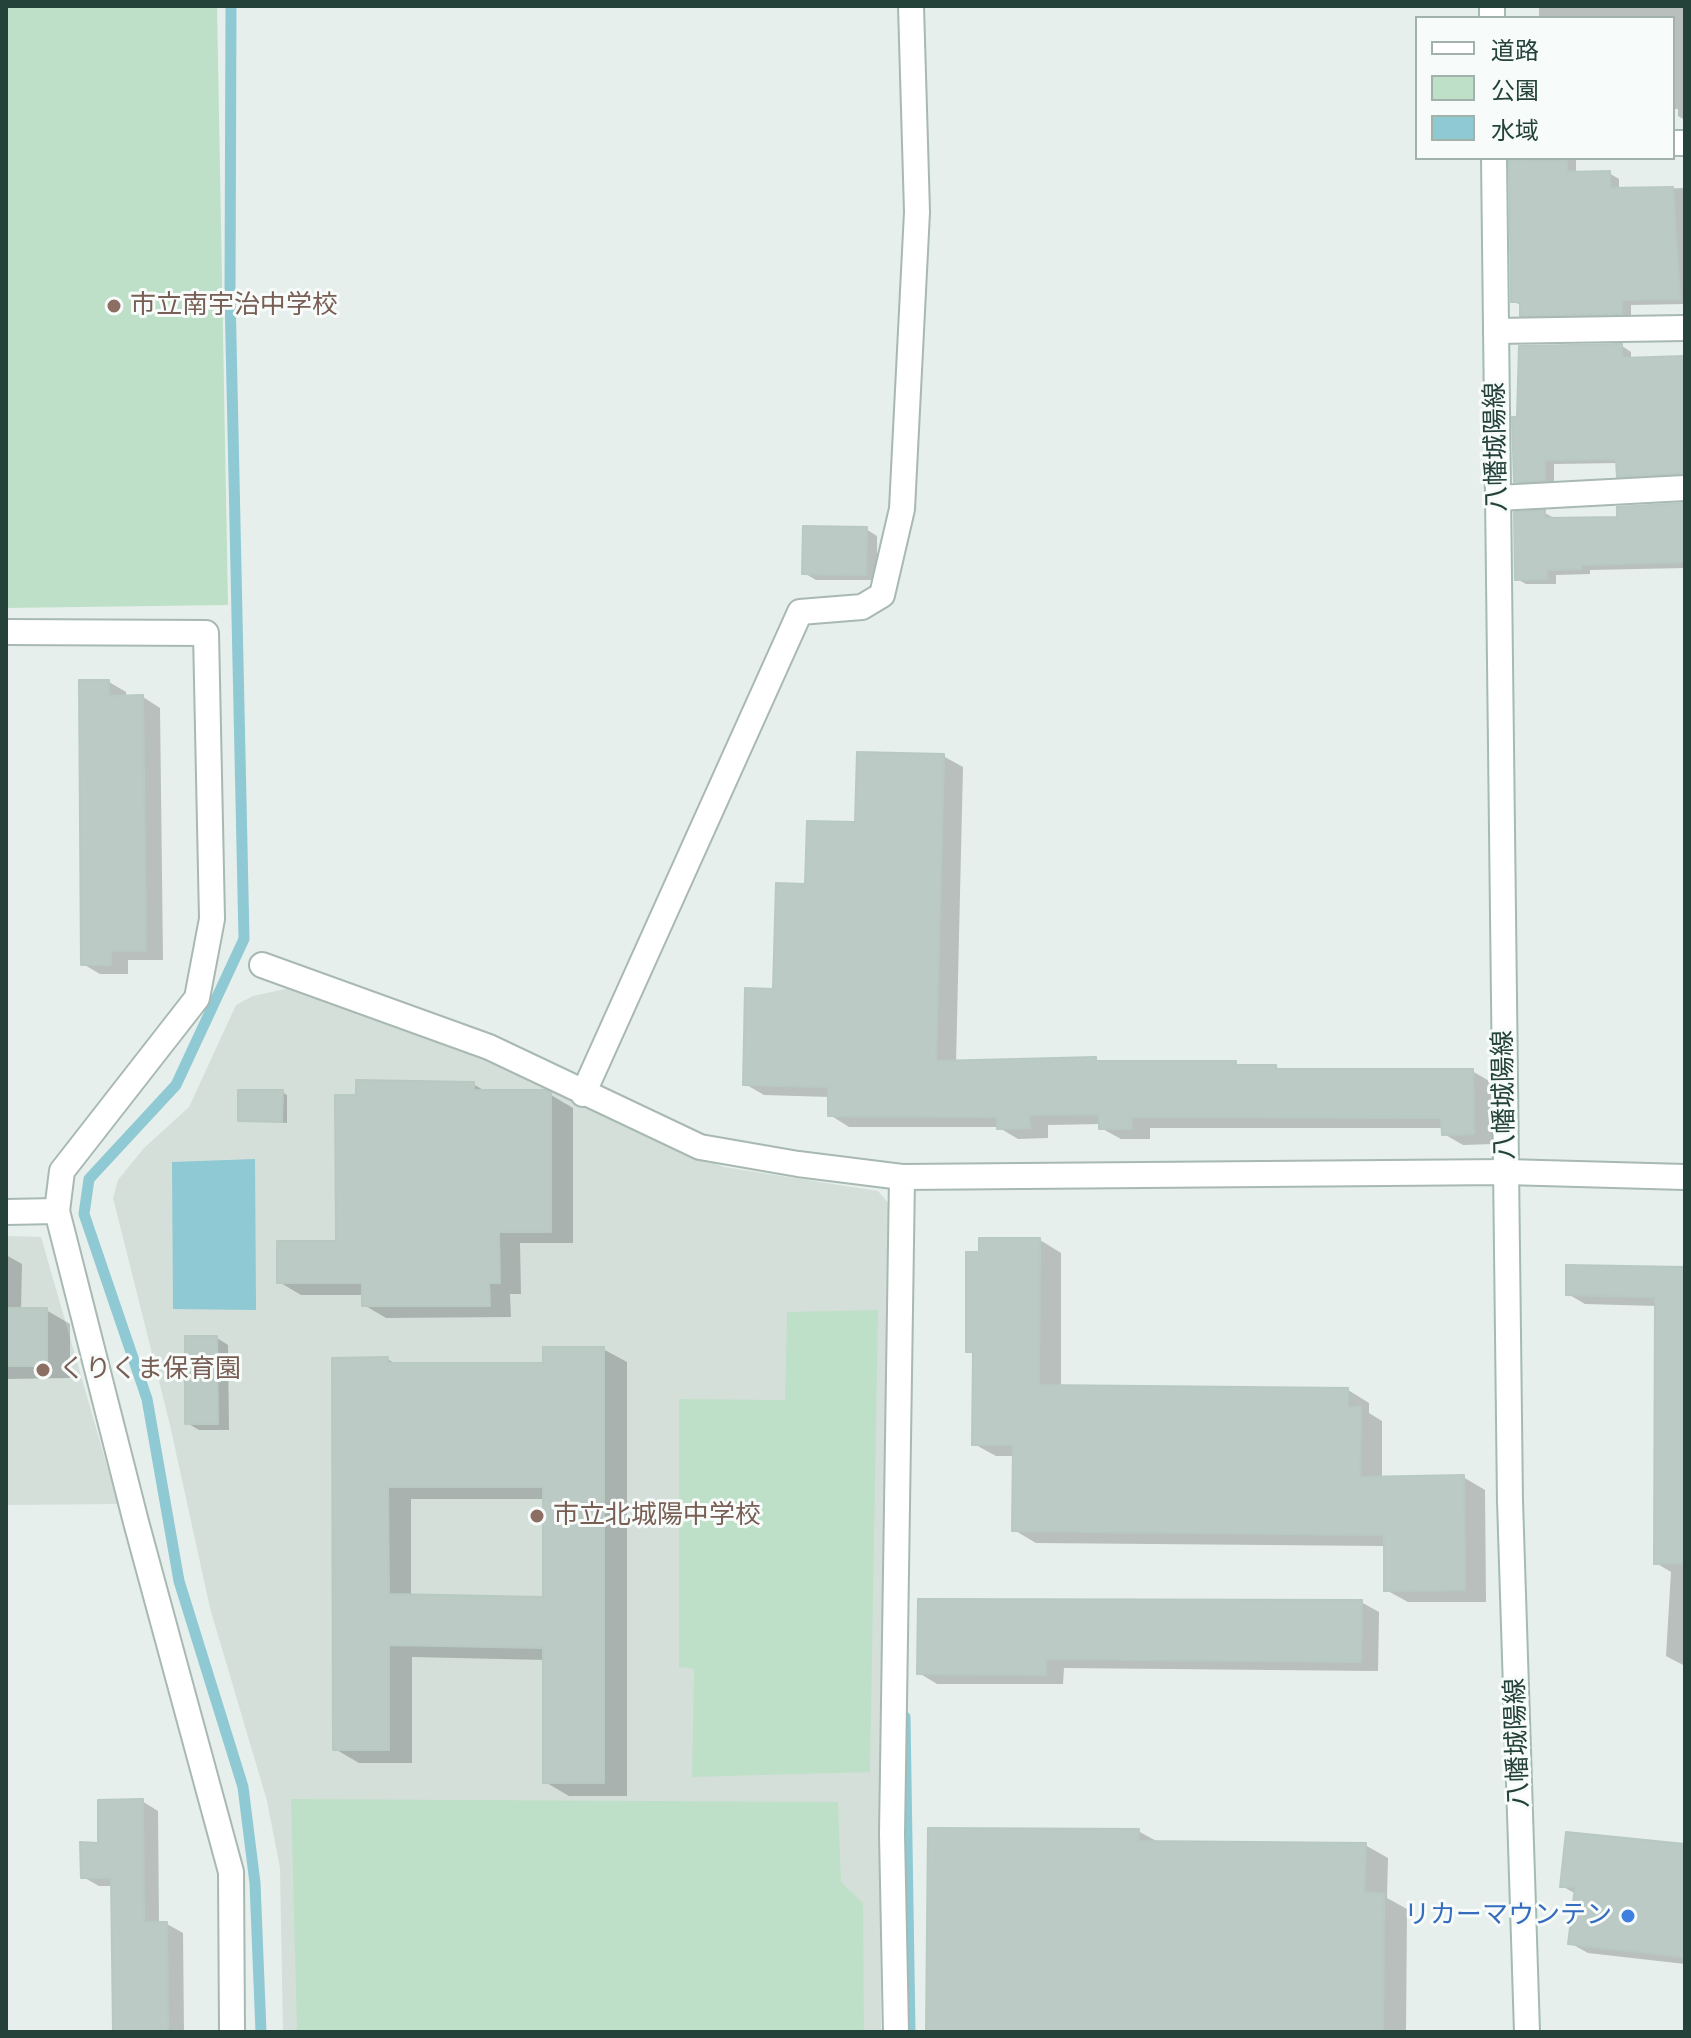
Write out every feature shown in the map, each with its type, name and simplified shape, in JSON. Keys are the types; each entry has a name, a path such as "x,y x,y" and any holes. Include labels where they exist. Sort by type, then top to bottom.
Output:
{"street":[{"path":"583,1094 800,612 862,607 882,595 902,509 917,212 911,6"},
{"name":"八幡城陽線","path":"1494,160 1510,1501 1527,2032"},
{"path":"1496,331 1685,328"},
{"path":"1498,498 1685,488"},
{"path":"6,632 206,633 212,919 197,998 62,1171 57,1211 136,1522 231,1872 232,2032"},
{"path":"262,965 489,1047 700,1147 798,1164 902,1177 1506,1172 1685,1177"},
{"path":"896,2032 892,1834 902,1177"},
{"path":"6,1212 57,1211"}],"shaded area":[{"name":"市立北城陽中学校","path":"290,988 504,1065 657,1140 724,1167 878,1191 890,1205 880,1793 881,2032 283,2032 280,1868 267,1801 210,1608 170,1425 113,1198 118,1180 144,1148 189,1107 236,1005 253,996"},
{"name":"くりくま保育園","path":"6,1236 41,1237 118,1504 6,1505"}],"green space":[{"name":"市立南宇治中学校","path":"6,6 217,6 228,605 6,608"},
{"path":"878,1310 870,1772 692,1777 694,1669 679,1667 679,1399 785,1400 787,1312"},
{"path":"291,1799 838,1802 841,1882 863,1903 864,2032 297,2032"}],"water":[{"path":"255,1159 256,1310 173,1309 172,1162"}],"building":[{"path":"1509,160 1567,161 1567,172 1610,171 1610,188 1673,187 1680,299 1622,300 1622,314 1520,316 1520,302 1511,302"},
{"path":"1622,344 1622,358 1685,356 1683,473 1617,477 1616,459 1545,460 1545,480 1514,482 1512,417 1517,417 1519,346"},
{"path":"1684,503 1685,562 1581,565 1581,569 1547,570 1547,579 1515,580 1514,512 1545,510 1545,518 1617,517 1617,507"},
{"path":"803,526 867,527 866,575 802,574"},
{"path":"79,680 109,680 109,696 143,695 146,951 111,951 111,965 81,965"},
{"path":"857,752 944,754 936,1061 1096,1057 1096,1061 1236,1061 1236,1065 1276,1065 1276,1069 1473,1069 1474,1134 1442,1135 1441,1118 1131,1117 1132,1129 1099,1129 1099,1114 1029,1115 1030,1128 997,1129 997,1117 828,1116 828,1087 743,1085 745,988 773,989 776,883 805,884 807,821 855,822"},
{"path":"356,1080 474,1082 474,1090 545,1090 551,1093 551,1232 499,1232 500,1283 489,1283 490,1306 362,1306 362,1283 277,1283 277,1241 336,1241 335,1095 356,1095"},
{"path":"238,1090 283,1090 282,1122 238,1121"},
{"path":"979,1238 1040,1238 1039,1385 1348,1388 1348,1408 1361,1406 1360,1477 1464,1475 1465,1590 1384,1591 1384,1535 1012,1531 1013,1445 972,1445 973,1352 966,1352 966,1252 979,1252"},
{"path":"1566,1265 1685,1267 1685,1563 1654,1564 1655,1297 1566,1295"},
{"path":"6,1308 47,1308 47,1366 6,1366"},
{"path":"185,1336 217,1336 218,1424 185,1424"},
{"path":"543,1347 604,1347 604,1783 543,1783 543,1648 389,1645 389,1750 333,1750 332,1358 388,1357 388,1363 543,1363","holes":["388,1487 543,1487 543,1597 389,1594"]},
{"path":"918,1599 1362,1600 1361,1662 1046,1659 1046,1675 917,1674"},
{"path":"143,1799 144,1922 167,1922 168,2032 113,2032 111,1878 81,1878 80,1842 98,1843 98,1800"},
{"path":"928,1828 1139,1829 1138,1841 1366,1843 1364,1892 1384,1894 1383,2032 926,2032"},
{"name":"リカーマウンテン","path":"1566,1832 1685,1844 1685,1957 1568,1944 1575,1887 1560,1887"}],"waterway":[{"path":"231,6 230,293 244,939 176,1085 89,1179 84,1214 147,1399 179,1581 243,1787 255,1883 261,2032"},
{"path":"905,1717 910,2032"}],"place":[{"name":"市立南宇治中学校","path":"114,306"},
{"name":"くりくま保育園","path":"43,1370"},
{"name":"市立北城陽中学校","path":"537,1516"},
{"name":"リカーマウンテン","path":"1628,1916"}]}
